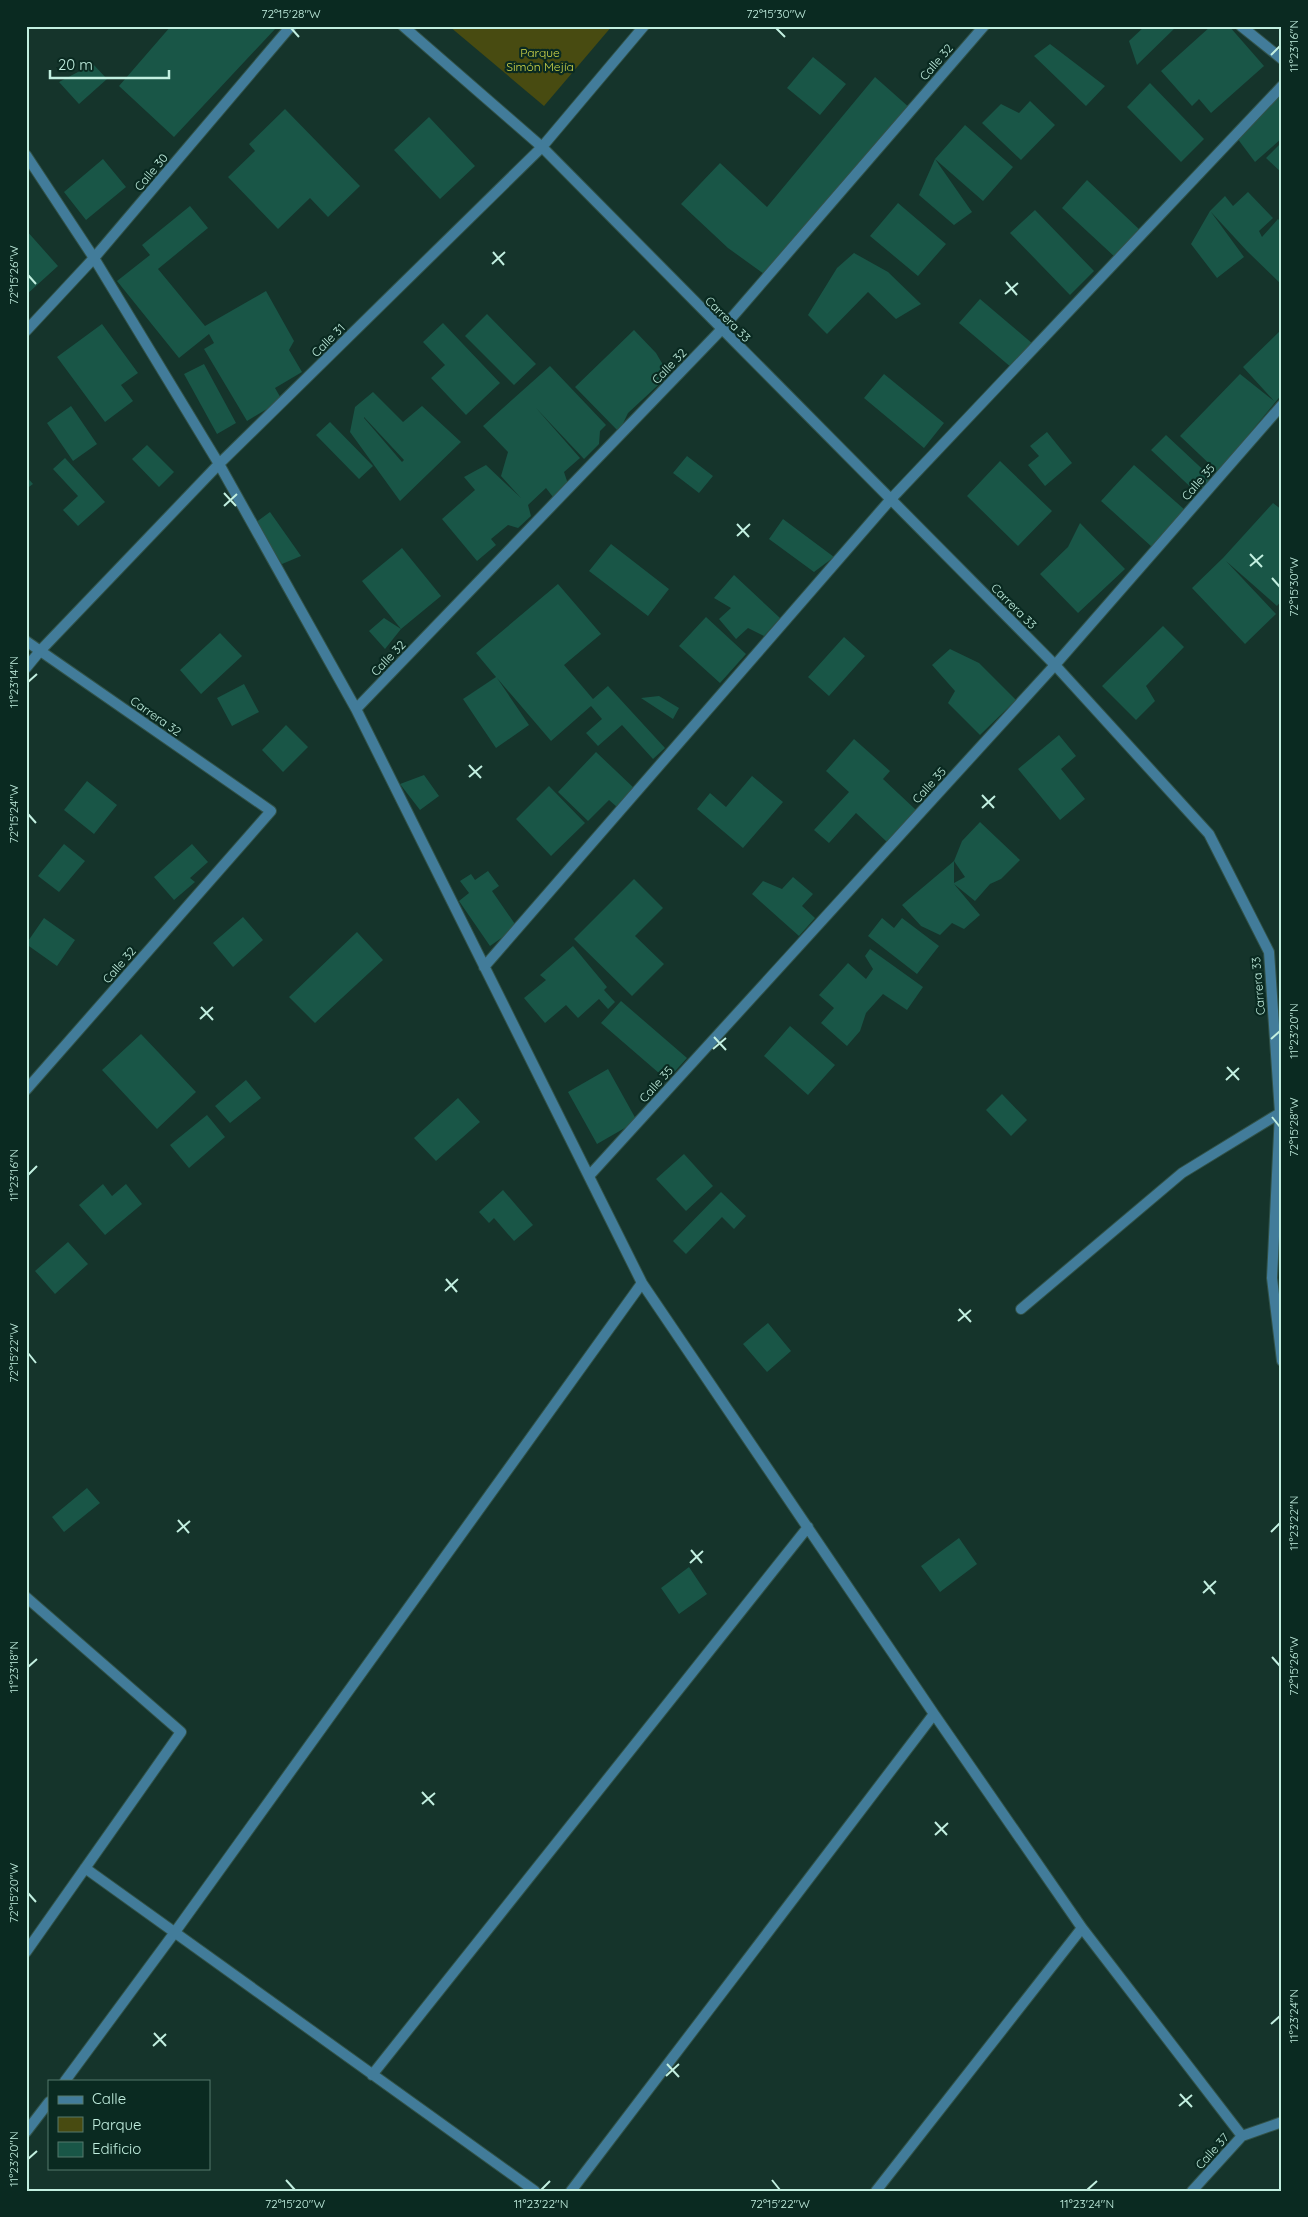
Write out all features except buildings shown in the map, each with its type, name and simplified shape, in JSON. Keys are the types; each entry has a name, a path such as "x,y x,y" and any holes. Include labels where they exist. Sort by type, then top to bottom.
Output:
{"street":[{"name":"Calle 30","path":"26,332 94,258 291,26"},
{"name":"Carrera 33","path":"403,26 542,147 721,330 1055,665 1209,834 1269,952 1280,1113 1272,1278 1282,1361"},
{"name":"Calle 31","path":"26,668 40,651 219,464 542,147 644,26"},
{"name":"Calle 32","path":"356,709 721,330 984,26"},
{"path":"1241,26 1282,59"},
{"path":"484,966 891,500 1282,86"},
{"path":"26,156 94,258 219,464 356,709 642,1284 1082,1928 1242,2136"},
{"name":"Calle 35","path":"589,1176 1055,665 1282,405"},
{"name":"Carrera 32","path":"26,641 271,811"},
{"name":"Calle 32","path":"26,1090 271,811"},
{"path":"1021,1309 1182,1173 1280,1113"},
{"path":"65,2080 175,1932 642,1284"},
{"path":"372,2076 808,1527"},
{"path":"26,1597 181,1732 26,1952"},
{"path":"571,2191 934,1714"},
{"path":"85,1868 372,2076 535,2191"},
{"path":"876,2191 1082,1928"},
{"path":"26,2132 48,2103"},
{"name":"Calle 37","path":"1192,2191 1242,2136 1282,2122"}],"green space":[{"name":"Parque Simón Mejía","path":"449,26 612,26 544,106"}]}
